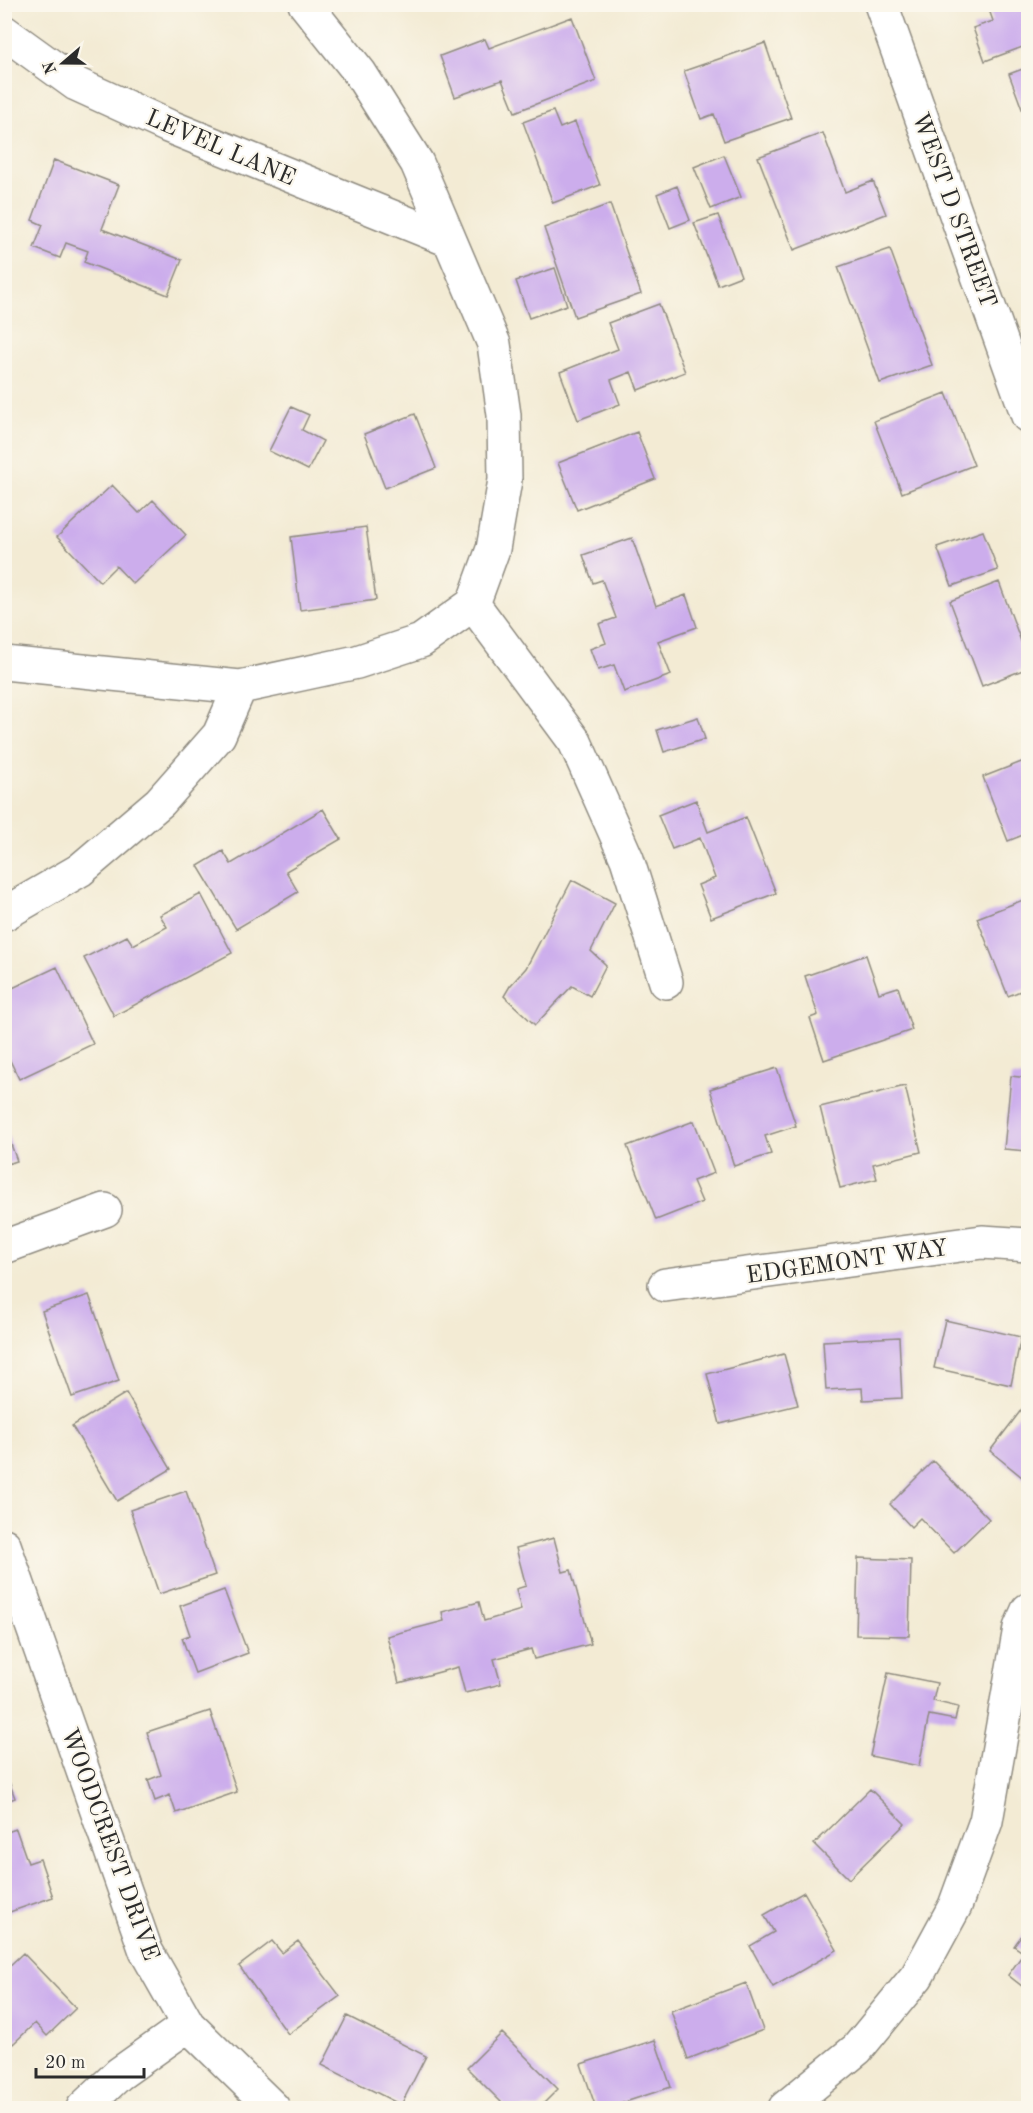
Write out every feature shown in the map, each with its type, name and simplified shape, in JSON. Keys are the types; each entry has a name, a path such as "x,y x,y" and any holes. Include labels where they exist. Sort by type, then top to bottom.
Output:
{"street":[{"path":"4,663 240,687 357,662 421,641 474,604 493,549 505,480 504,416 494,344 417,163 360,73 305,4"},
{"name":"WEST D STREET","path":"881,4 1029,416"},
{"name":"LEVEL LANE","path":"4,32 76,84 168,126 449,240"},
{"path":"474,604 575,742 627,859 666,982"},
{"path":"4,914 80,870 160,802 219,735 240,687"},
{"path":"4,1247 105,1210"},
{"name":"EDGEMONT WAY","path":"665,1285 982,1242 1029,1245"},
{"name":"WOODCREST DRIVE","path":"4,1545 146,1951 188,2025 273,2109"},
{"path":"785,2109 857,2049 917,1976 954,1906 986,1821 1020,1628 1029,1610"},
{"path":"82,2109 119,2074 188,2025"}],"building":[{"path":"987,4 1028,4 1028,45 985,61 973,28 993,21"},
{"path":"572,17 596,81 515,112 502,80 455,97 440,56 485,39 489,48"},
{"path":"765,43 791,118 724,141 714,114 701,119 684,71"},
{"path":"1028,67 1028,125 1009,74"},
{"path":"553,111 560,128 575,122 600,185 553,203 523,122"},
{"path":"823,133 845,192 873,181 886,214 794,250 758,157"},
{"path":"724,155 741,197 711,209 694,167"},
{"path":"54,160 119,185 102,229 182,260 168,295 84,262 88,251 66,243 60,258 34,248 43,225 32,220"},
{"path":"677,186 690,220 670,228 657,194"},
{"path":"610,204 641,294 575,317 544,228"},
{"path":"718,215 741,276 718,285 694,223"},
{"path":"890,249 932,365 880,383 838,267"},
{"path":"555,268 567,305 529,318 516,281"},
{"path":"659,304 685,372 638,390 631,372 611,380 620,404 578,420 560,372 618,349 608,323"},
{"path":"946,393 974,465 902,493 874,421"},
{"path":"291,407 309,415 302,430 323,441 308,470 269,451"},
{"path":"415,414 436,468 385,488 364,434"},
{"path":"637,432 655,479 577,510 558,463"},
{"path":"112,485 139,513 153,500 186,535 133,584 116,566 100,582 57,537"},
{"path":"366,527 376,600 300,610 291,537"},
{"path":"983,531 998,570 952,586 937,547"},
{"path":"632,538 656,606 686,595 697,627 658,641 671,675 624,692 614,665 598,670 590,649 606,643 599,624 616,618 602,580 593,583 583,555"},
{"path":"999,582 1028,660 1028,668 982,686 950,601"},
{"path":"698,717 705,739 664,752 657,730"},
{"path":"1024,761 1028,772 1028,833 1008,841 983,777"},
{"path":"696,800 708,832 746,817 776,893 711,918 698,885 715,878 700,838 672,849 658,815"},
{"path":"323,809 341,839 286,871 298,892 236,929 198,866 223,851 231,864"},
{"path":"572,880 615,903 591,951 606,965 590,996 572,986 535,1025 504,996 526,968"},
{"path":"201,894 232,953 114,1016 84,958 127,936 133,945 167,927 160,915"},
{"path":"1028,898 1028,988 1008,996 977,918"},
{"path":"866,955 879,993 898,987 912,1030 824,1060 810,1018 818,1015 805,976"},
{"path":"57,967 93,1044 19,1079 4,1048 4,992"},
{"path":"777,1068 796,1126 765,1136 771,1154 734,1166 710,1089"},
{"path":"1011,1076 1028,1078 1028,1151 1004,1149"},
{"path":"905,1086 921,1152 873,1164 877,1179 840,1188 820,1107"},
{"path":"694,1121 714,1173 693,1181 702,1202 656,1220 627,1146"},
{"path":"4,1125 17,1161 4,1165"},
{"path":"89,1295 119,1381 72,1397 42,1311"},
{"path":"945,1320 1021,1337 1011,1385 934,1368"},
{"path":"899,1337 902,1398 863,1400 862,1388 826,1390 823,1341"},
{"path":"784,1354 798,1405 720,1424 707,1374"},
{"path":"126,1393 171,1469 117,1501 72,1426"},
{"path":"1028,1401 1028,1482 990,1451"},
{"path":"933,1461 989,1519 954,1553 920,1518 911,1527 890,1504"},
{"path":"186,1491 215,1575 159,1594 130,1510"},
{"path":"554,1538 563,1572 571,1570 591,1644 534,1659 531,1649 494,1659 501,1684 465,1693 458,1667 399,1683 387,1636 444,1621 442,1612 479,1602 484,1621 521,1610 516,1589 526,1586 516,1548"},
{"path":"858,1558 911,1560 909,1636 856,1635"},
{"path":"224,1590 248,1653 195,1673 182,1638 190,1635 180,1606"},
{"path":"888,1673 937,1683 933,1701 958,1707 955,1720 929,1715 919,1766 870,1756"},
{"path":"210,1711 237,1792 176,1813 170,1795 155,1801 148,1780 161,1775 147,1732"},
{"path":"4,1768 15,1798 4,1802"},
{"path":"870,1789 905,1824 849,1879 814,1844"},
{"path":"16,1829 28,1863 40,1859 53,1897 4,1914 4,1833"},
{"path":"804,1892 837,1950 773,1987 750,1946 774,1932 764,1915"},
{"path":"1028,1927 1028,1991 1008,1975 1024,1953 1014,1946"},
{"path":"272,1941 282,1953 298,1941 340,1996 288,2034 239,1966"},
{"path":"23,1953 76,2008 47,2036 35,2023 13,2044 4,2034 4,1971"},
{"path":"746,1983 763,2030 688,2059 671,2011"},
{"path":"347,2016 426,2056 401,2105 322,2065"},
{"path":"502,2033 558,2089 539,2108 507,2108 467,2068"},
{"path":"655,2040 671,2087 607,2108 596,2108 581,2064"}]}
